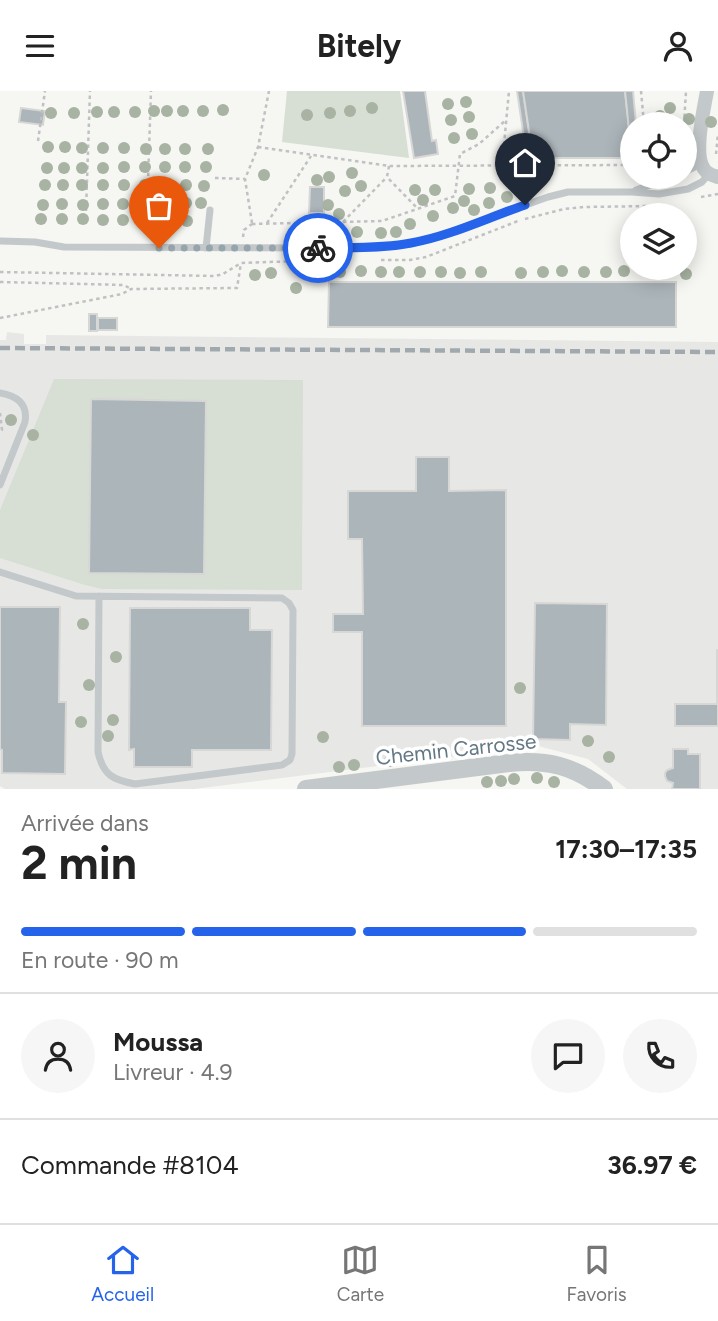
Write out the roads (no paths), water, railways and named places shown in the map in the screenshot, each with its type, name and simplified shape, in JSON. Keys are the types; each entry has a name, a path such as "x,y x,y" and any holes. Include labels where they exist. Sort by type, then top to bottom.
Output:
{"street":[{"path":"706,91 699,148 711,169"},
{"name":"Chemin Carrosse","path":"306,789 537,762 578,772 604,789"}],"lane":[{"path":"0,241 36,242 64,247 382,247 433,238 568,192 659,194 688,189 702,182 711,169"},
{"path":"632,192 640,189"},
{"path":"206,248 210,210"},
{"path":"0,393 18,400 24,406 26,414 0,485"},
{"path":"0,572 76,596 99,596 282,598 293,610 292,754 289,760 282,765 135,784 113,778 100,762 98,752 99,596"}],"railway":[{"path":"0,348 718,352"}]}
